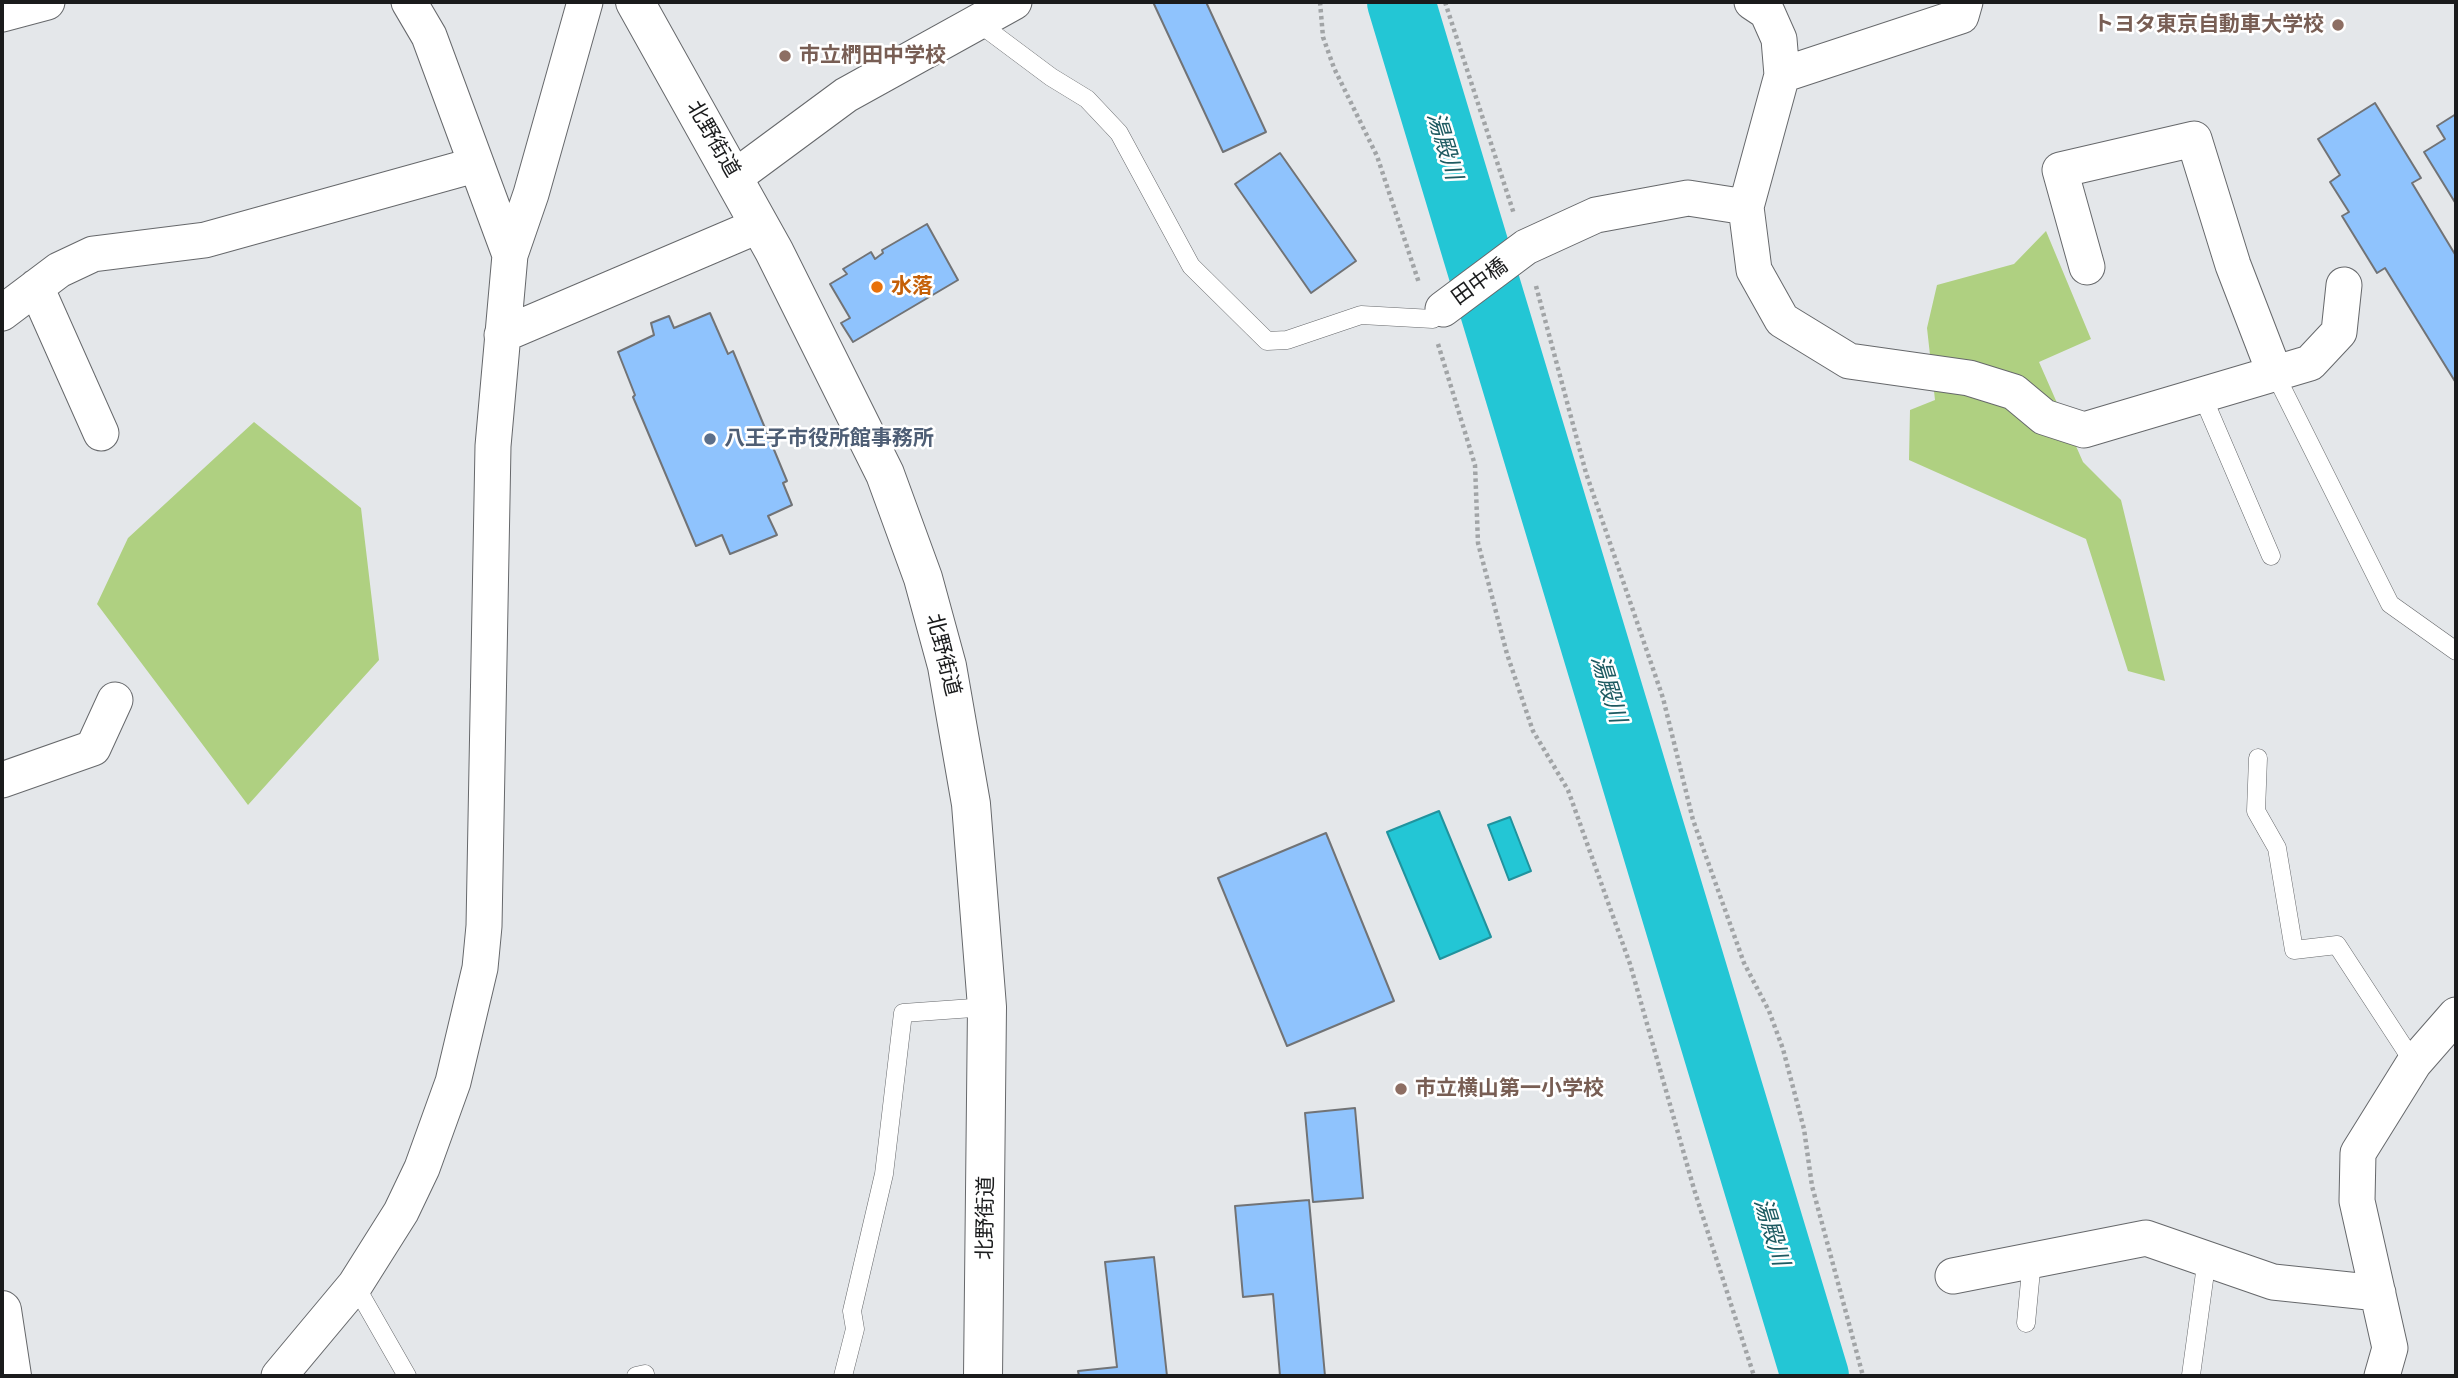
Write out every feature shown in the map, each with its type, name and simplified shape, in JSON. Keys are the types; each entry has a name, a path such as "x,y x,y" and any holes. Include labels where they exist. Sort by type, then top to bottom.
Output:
{"main road":[{"name":"北野街道","path":"635,2 735,177 885,474 923,578 947,666 964,756 976,852 988,1006 983,1376"},
{"path":"2,1310 12,1376"}],"street":[{"path":"2,14 47,2"},
{"path":"409,2 429,36 510,255"},
{"path":"279,1376 355,1285 401,1212 422,1168 453,1082 480,968 488,832 493,446 510,255 531,194 585,2"},
{"path":"735,177 846,95 976,9 1014,2"},
{"path":"1752,2 1767,12 1779,39 1782,75 1746,207 1754,270 1782,320 1849,361 1969,378 2014,392 2043,417 2084,430 2310,363 2339,332 2344,285"},
{"path":"1782,75 1961,16 1965,2"},
{"path":"2087,267 2060,170 2194,139 2233,265 2275,373"},
{"path":"2,313 60,270 93,254 205,240 475,165"},
{"name":"田中橋","path":"1438,314 1522,251 1596,215 1688,198 1746,207"},
{"path":"502,335 760,225"},
{"path":"36,287 101,433"},
{"path":"2,780 93,748 115,700"},
{"path":"2382,1376 2390,1348 2357,1201 2358,1153 2414,1063 2456,1015"},
{"path":"1953,1276 2146,1238 2273,1282 2378,1293"}],"lane":[{"path":"976,9 1087,99 1119,133 1191,266 1267,341 1287,340 1361,315 1438,314"},
{"path":"2275,373 2390,604 2456,651"},
{"path":"2202,395 2271,556"},
{"path":"2258,758 2256,811 2277,848 2294,950 2337,945 2414,1063"},
{"path":"843,1376 855,1329 852,1311 884,1174 903,1013 988,1006"},
{"path":"2191,1375 2207,1258"},
{"path":"2026,1322 2032,1260"},
{"path":"355,1285 407,1376"}],"path":[{"path":"1320,2 1323,37 1334,68 1377,156 1438,314 1475,465 1478,543 1507,654 1533,731 1568,790 1630,964 1694,1189 1754,1376"},
{"path":"1445,2 1522,251 1586,473 1663,698 1693,820 1744,963 1769,1011 1783,1049 1804,1129 1812,1186 1863,1376"}],"green space":[{"path":"2046,231 2091,339 2039,362 2083,462 2121,500 2165,681 2128,671 2086,539 1909,460 1910,410 1935,400 1927,328 1937,285 2014,264"},
{"path":"254,422 361,508 379,660 248,805 97,604 128,538"}],"water":[{"path":"1439,811 1491,937 1440,959 1387,832"},
{"path":"1510,817 1531,871 1509,880 1488,825"}],"building":[{"path":"1153,2 1206,2 1266,132 1223,152"},
{"path":"2375,103 2421,178 2412,183 2456,256 2456,383 2385,268 2377,273 2342,216 2349,212 2330,182 2340,175 2318,139"},
{"path":"2456,114 2456,204 2424,152 2445,139 2437,126"},
{"path":"1280,153 1356,261 1311,293 1235,184"},
{"path":"927,224 958,280 853,342 841,323 850,318 830,284 847,274 843,269 871,252 875,259 883,253 882,250"},
{"name":"八王子市役所館事務所","path":"710,313 728,354 733,351 787,481 783,483 792,505 768,516 777,535 730,554 722,535 696,546 633,397 635,395 618,352 654,335 651,323 669,316 674,328"},
{"path":"1326,833 1394,1001 1287,1046 1218,878"},
{"path":"1355,1108 1363,1198 1313,1202 1305,1113"},
{"path":"1309,1200 1325,1376 1280,1376 1273,1294 1243,1297 1235,1206"},
{"path":"1154,1257 1167,1376 1079,1376 1078,1371 1117,1367 1105,1262"}],"waterway":[{"name":"湯殿川","path":"1401,2 1815,1376"}],"place":[{"name":"トヨタ東京自動車大学校","path":"2338,25"},
{"name":"市立椚田中学校","path":"785,56"},
{"name":"水落","path":"877,287"},
{"name":"八王子市役所館事務所","path":"710,439"},
{"name":"市立横山第一小学校","path":"1401,1089"}]}
